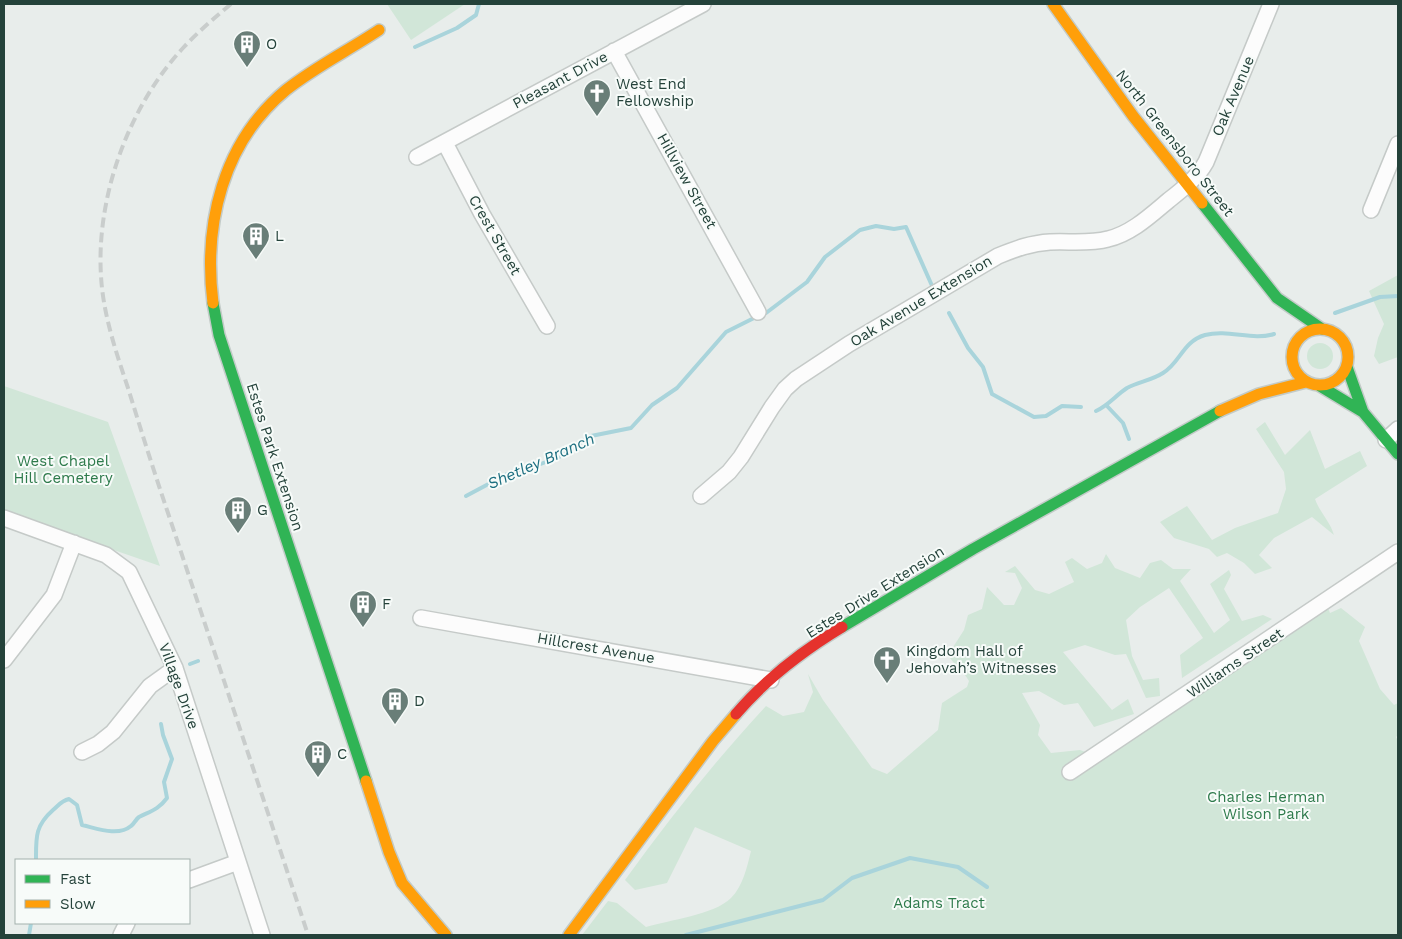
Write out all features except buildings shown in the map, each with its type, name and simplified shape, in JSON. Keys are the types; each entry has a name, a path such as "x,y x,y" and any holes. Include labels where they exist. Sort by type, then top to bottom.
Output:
{"main road":[{"name":"North Greensboro Street","path":"1052,4 1133,116 1277,298 1322,329"},
{"name":"Estes Park Extension","path":"379,30 285,91 266,109 241,143 224,174 217,197 210,248 210,278 220,335 389,852 402,883 446,935"},
{"name":"North Greensboro Street","path":"1277,298 1283,315"},
{"path":"1281,370 1292,354 1300,337 1307,332 1322,329 1337,334 1348,354 1347,367 1364,412 1398,454"},
{"path":"1288,330 1295,372 1306,382 1320,386 1364,412"},
{"path":"1320,386 1336,381 1347,367"},
{"name":"Estes Drive Extension","path":"1258,394 1271,381"},
{"name":"Estes Drive Extension","path":"569,935 712,741 740,709 771,680 834,632 973,549 1208,416 1258,394 1306,382"}],"street":[{"name":"Pleasant Drive","path":"418,157 703,4"},
{"name":"Oak Avenue","path":"1188,184 1206,162 1271,4"},
{"name":"Hillview Street","path":"614,51 758,312"},
{"name":"Crest Street","path":"445,143 482,214 547,326"},
{"path":"1371,210 1398,144"},
{"name":"Oak Avenue Extension","path":"701,496 729,472 741,458 785,389 796,379 849,344 1006,253 1021,247 1048,242 1108,239 1127,231 1148,218 1188,184"},
{"path":"1386,440 1398,429"},
{"name":"Village Drive","path":"4,518 106,555 129,572 175,668 262,935"},
{"path":"4,660 54,595 74,543"},
{"name":"Williams Street","path":"1070,772 1398,552"},
{"name":"Hillcrest Avenue","path":"421,618 771,680"},
{"path":"82,752 98,744 113,732 150,686 175,668"},
{"path":"190,880 238,862"}],"green space":[{"path":"387,4 465,4 411,40"},
{"path":"1398,275 1398,357 1379,364 1374,356 1378,338 1384,324 1369,291"},
{"path":"1320,343 1329,347 1333,356 1329,365 1320,369 1311,365 1307,356 1311,347"},
{"name":"West Chapel Hill Cemetery","path":"4,386 108,422 160,566 4,512"},
{"path":"1265,422 1285,455 1310,430 1325,469 1360,451 1367,466 1315,499 1334,535 1312,517 1274,538 1259,555 1272,568 1255,574 1244,563 1227,553 1217,557 1209,549 1174,538 1160,522 1187,506 1212,540 1235,528 1278,513 1286,489 1284,472 1256,429"},
{"path":"1106,554 1115,568 1140,578 1150,563 1161,560 1173,569 1191,569 1180,581 1214,633 1230,620 1210,584 1229,570 1231,575 1224,589 1242,621 1263,615 1272,619 1182,678 1180,655 1203,638 1169,588 1140,607 1126,620 1132,656 1143,680 1159,678 1160,696 1146,698 1126,654 1115,655 1085,645 1063,652 1112,710 1128,699 1134,714 1094,727 1078,703 1064,705 1039,691 1022,693 1040,725 1038,735 1051,753 1080,750 1099,757 1107,756 1328,608 1330,613 1341,608 1365,627 1359,641 1380,689 1394,705 1398,703 1398,735 1396,737 1398,741 1398,935 582,935 608,901 617,903 646,927 703,913 714,909 731,898 742,882 751,851 695,827 667,883 635,890 625,880 693,791 766,706 783,716 804,712 813,692 808,674 823,700 872,768 887,774 938,730 942,703 967,687 969,681 948,655 964,630 968,615 982,609 987,587 1004,605 1014,605 1022,588 1015,573 1005,572 1015,566 1035,590 1049,594 1074,582 1065,562 1072,558 1087,569 1102,563"}],"waterway":[{"path":"415,47 457,28 476,15 479,4"},
{"name":"Shetley Branch","path":"766,313 807,282 825,257 860,230 876,226 894,229 906,227 933,288"},
{"name":"Shetley Branch","path":"1335,313 1380,297 1398,296"},
{"name":"Shetley Branch","path":"949,313 968,348 983,367 992,394 1034,417 1046,416 1062,406 1081,407"},
{"name":"Shetley Branch","path":"466,496 511,472 530,468 559,457 591,436 631,428 652,405 677,388 726,332 754,318"},
{"name":"Shetley Branch","path":"1096,411 1127,388 1163,373 1174,363 1186,347 1197,338 1223,333 1257,336 1274,334"},
{"path":"1107,406 1123,423 1129,439"},
{"name":"Shetley Branch","path":"190,664 198,661"},
{"name":"Shetley Branch","path":"36,859 37,838 40,827 47,816 64,801 69,799 77,805 82,825 113,831 126,829 139,817 164,802 167,798 164,782 172,759 161,724"},
{"path":"686,935 823,900 852,878 910,858 958,867 987,887"},
{"name":"Shetley Branch","path":"29,935 31,924"}],"railway":[{"path":"231,4 206,25 164,71 132,125 120,154 104,215 101,246 102,290 107,319 119,361 308,935"}],"traffic: fast":[{"path":"1202,203 1277,298 1322,329"},
{"path":"213,303 219,335 366,781"},
{"path":"1347,367 1363,412 1398,454"},
{"path":"1320,386 1363,412"},
{"path":"842,627 973,549 1220,411"}],"traffic: slow":[{"path":"1053,4 1133,116 1202,203"},
{"path":"213,303 211,244 215,215 222,186 233,159 247,134 264,111 286,90 379,30"},
{"path":"1314,329 1326,329 1336,333 1344,341 1348,357 1344,373 1336,381 1326,385 1314,385 1304,381 1296,373 1292,363 1292,351 1296,341 1304,333 1314,329"},
{"path":"1220,411 1259,394 1306,382"},
{"path":"569,935 713,741 736,714"},
{"path":"366,781 389,852 402,883 446,935"}],"traffic: jam":[{"path":"736,714 785,667 842,627"}],"place":[{"name":"O","path":"247,68"},
{"name":"West End Fellowship","path":"597,117"},
{"name":"L","path":"256,260"},
{"name":"G","path":"238,534"},
{"name":"F","path":"363,628"},
{"name":"Kingdom Hall of Jehovah’s Witnesses","path":"887,684"},
{"name":"D","path":"395,725"},
{"name":"C","path":"318,778"}],"park label":[{"name":"Charles Herman Wilson Park","path":"1266,806"},
{"name":"Adams Tract","path":"939,903"}]}
